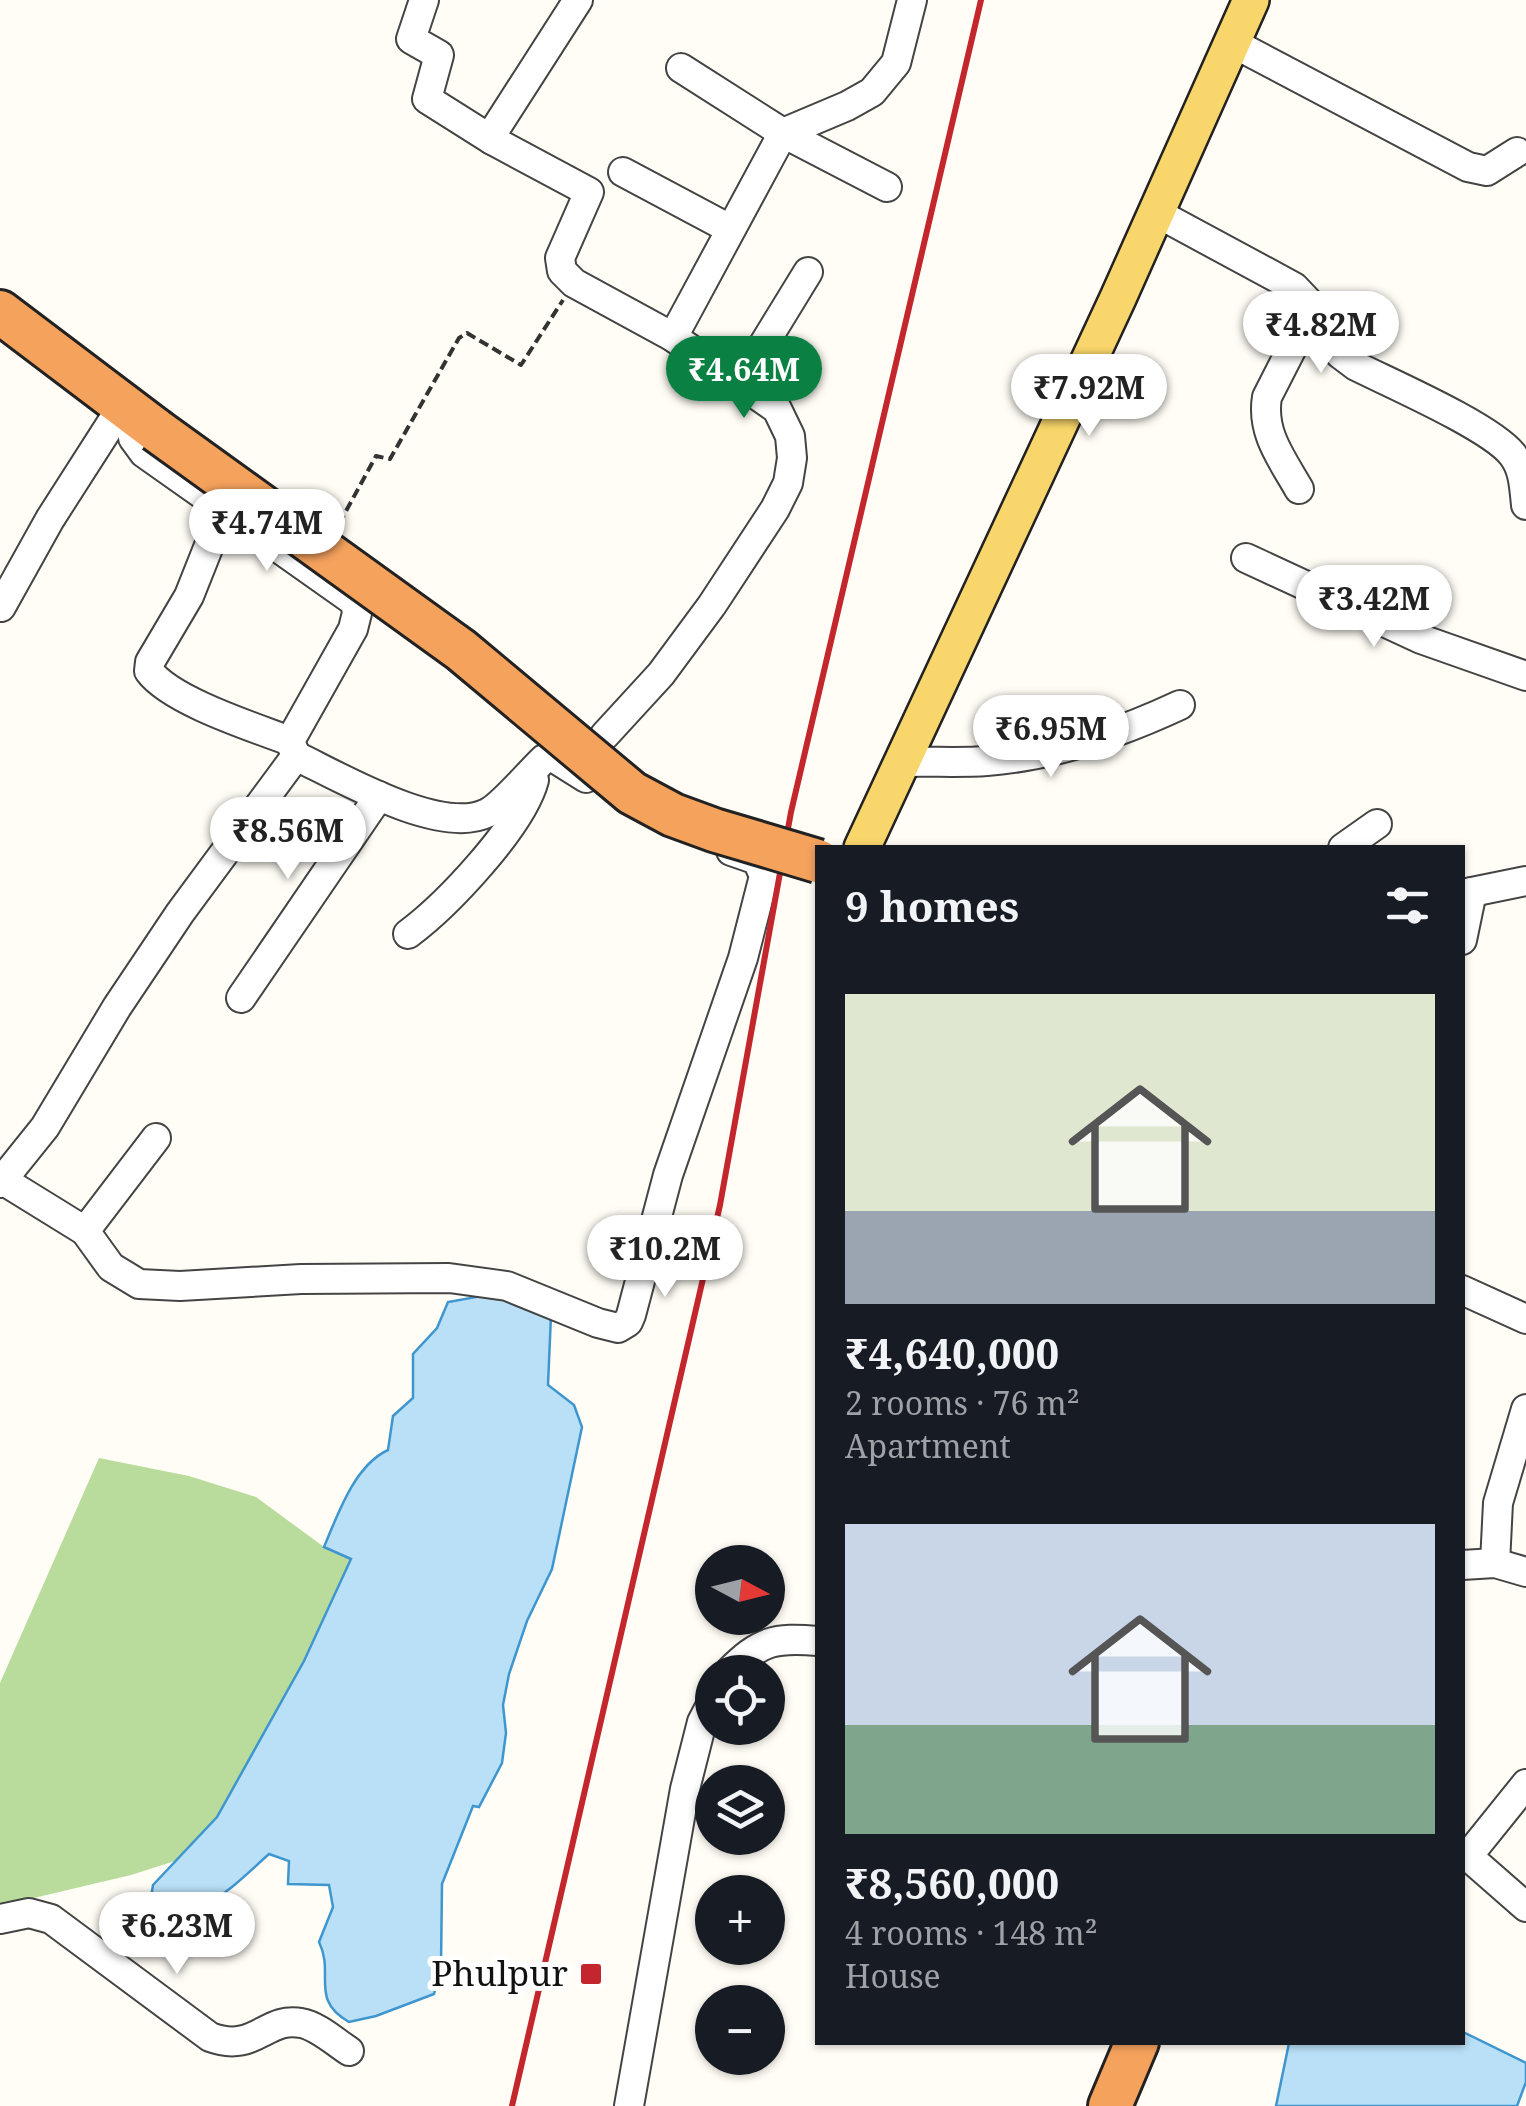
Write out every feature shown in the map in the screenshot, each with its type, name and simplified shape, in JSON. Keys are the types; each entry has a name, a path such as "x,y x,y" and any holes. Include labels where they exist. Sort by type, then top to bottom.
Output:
{"highway":[{"path":"0,312 461,650 632,793 673,815 815,860"},
{"path":"1120,2103 1137,2045"}],"main road":[{"path":"863,845 1157,214 1252,0"}],"street":[{"path":"424,0 411,39 439,55 426,99 589,192 560,258 562,271 574,283 673,337 777,409 790,436 788,483 712,605 661,674 605,735"},
{"path":"492,140 492,134 578,0"},
{"path":"673,337 783,133 872,92 896,64 912,0"},
{"path":"1232,42 1468,167 1487,172 1517,152"},
{"path":"681,68 783,133 886,187"},
{"path":"623,172 730,229"},
{"path":"1157,214 1294,287 1313,307 1340,354 1348,360 1492,436 1512,454 1523,475 1526,505"},
{"path":"740,383 808,272"},
{"path":"1299,489 1268,435 1265,412 1267,398 1313,307"},
{"path":"137,416 132,438 137,446 351,598 357,608 352,629 293,748 117,1007 46,1127 2,1182 85,1231 111,1266 139,1284 449,1278 507,1286 610,1328 628,1322 668,1176 743,958 763,871 757,860 694,838 634,810 555,756 544,759 488,813 443,816 405,808 293,748 156,680 149,670 150,662 189,596 224,508"},
{"path":"1,607 50,519 137,416"},
{"path":"1246,558 1421,640 1526,676"},
{"path":"902,762 984,762 1070,747 1180,706"},
{"path":"408,934 433,916 484,858 534,784 534,768"},
{"path":"241,998 379,796"},
{"path":"1348,845 1377,824"},
{"path":"1468,893 1526,881"},
{"path":"85,1231 156,1138"},
{"path":"1465,1291 1526,1320"},
{"path":"1495,1562 1498,1503 1526,1409"},
{"path":"1465,1565 1495,1562 1526,1572"},
{"path":"747,1655 782,1638 815,1641"},
{"path":"629,2106 696,1745"},
{"path":"1526,1784 1465,1854 1526,1906"},
{"path":"0,1918 29,1913 51,1919 210,2037 233,2043 249,2040 283,2023 298,2022 349,2051"}],"path":[{"path":"339,524 376,456 390,459 460,338 468,333 522,364 574,283"}],"green space":[{"path":"99,1458 189,1476 256,1497 324,1547 351,1559 304,1661 217,1817 178,1860 0,1906 0,1683"}],"water":[{"path":"498,1293 551,1315 548,1385 574,1405 582,1427 552,1569 527,1621 509,1674 503,1705 506,1733 502,1763 479,1807 473,1806 442,1884 441,1966 434,1994 349,2022 337,2013 326,1995 319,1942 333,1907 329,1885 288,1884 289,1861 269,1854 215,1899 184,1912 149,1909 153,1885 217,1817 304,1661 351,1559 324,1547 356,1479 388,1450 393,1416 413,1398 413,1354 437,1328 448,1302"},
{"path":"1465,2033 1526,2063 1526,2082 1517,2106 1276,2106 1289,2045 1465,2045"}],"railway":[{"path":"512,2106 720,1205 791,812 981,0"}],"place":[{"name":"Phulpur","path":"591,1974"}]}
